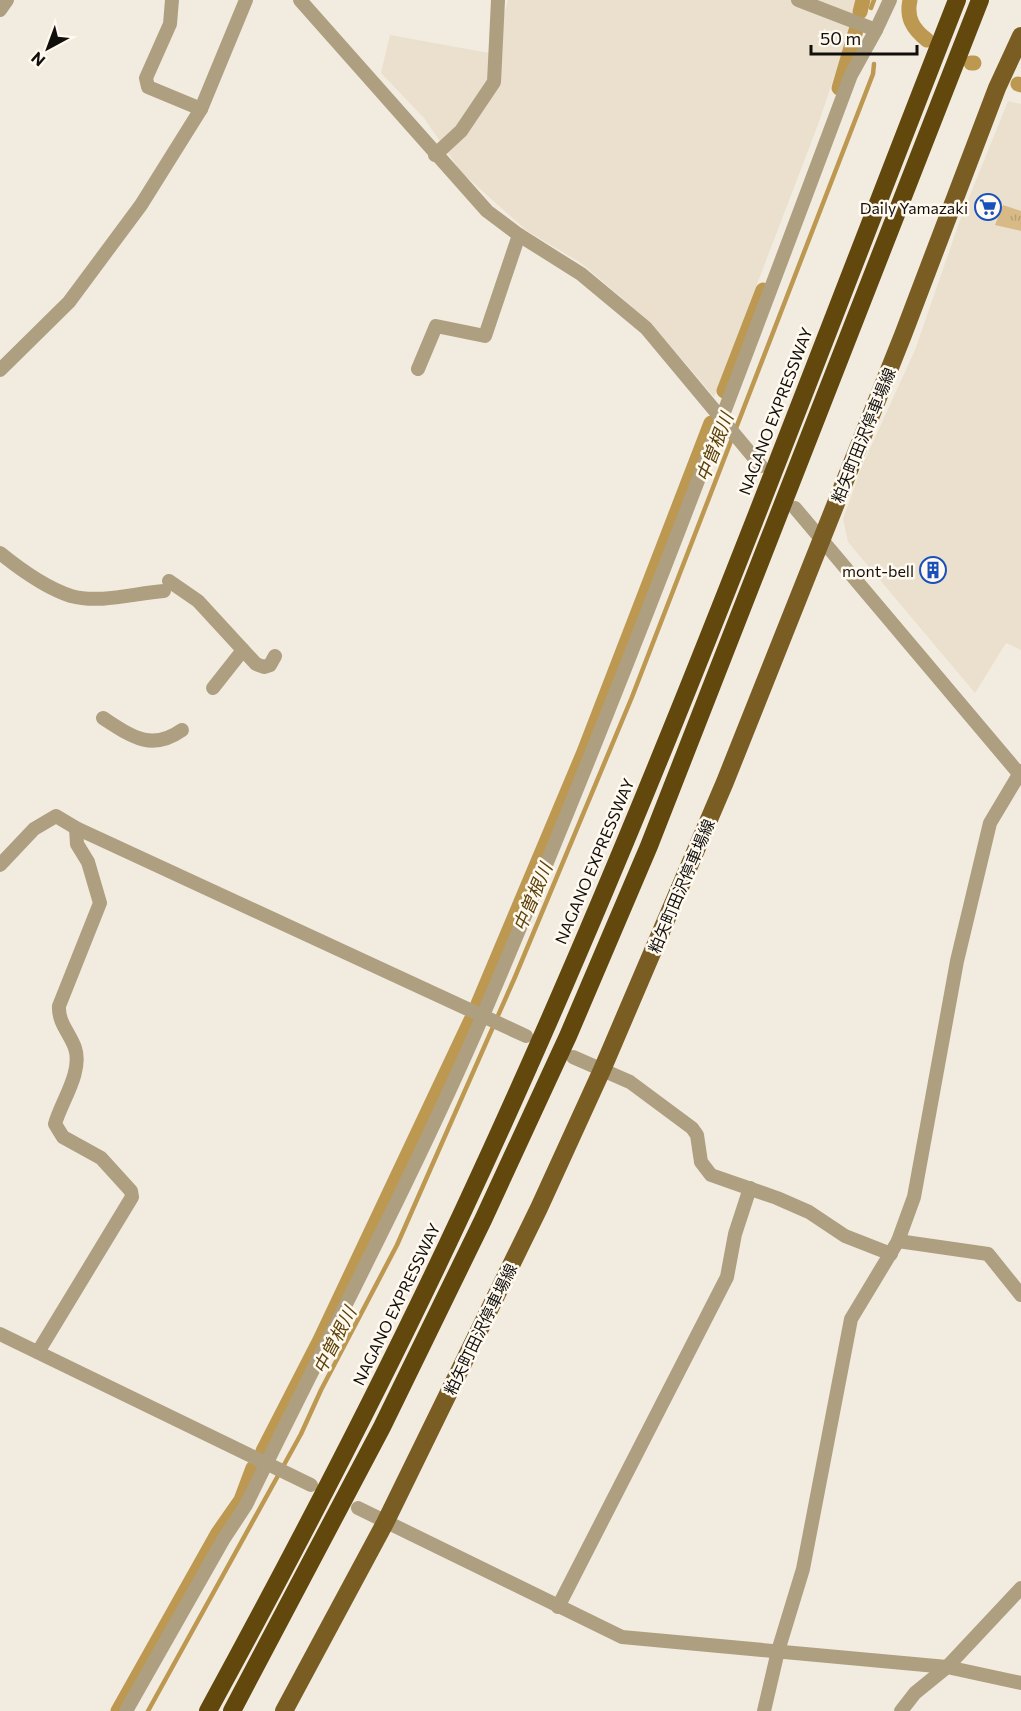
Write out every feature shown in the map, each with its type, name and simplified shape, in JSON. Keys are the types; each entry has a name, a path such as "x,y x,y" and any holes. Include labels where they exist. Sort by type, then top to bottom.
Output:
{"highway":[{"name":"NAGANO EXPRESSWAY","path":"208,1711 275,1589 464,1211 546,1026 632,825 957,0"},
{"path":"232,1711 382,1427 483,1220 568,1035 649,846 980,0"}],"main road":[{"name":"粕矢町田沢停車場線","path":"284,1711 385,1522 529,1229 602,1070 725,782 970,162 997,88 1021,36"}],"street":[{"path":"0,10 7,0"},
{"path":"172,0 171,24 146,78 148,87 201,109"},
{"path":"0,370 69,302 141,205 201,109 246,0"},
{"path":"300,0 487,211 519,236 580,274 646,328 761,466"},
{"path":"435,155 461,131 494,82 498,0"},
{"path":"798,0 876,30"},
{"path":"126,1711 223,1540 246,1505 369,1259 483,1016 608,711 722,419 851,75 890,0"},
{"path":"418,369 436,326 485,336 519,236"},
{"path":"764,1711 778,1651 803,1569 851,1319 898,1241 914,1197 957,961 990,823 1020,774 795,508"},
{"path":"0,553 26,573 72,596 104,598 166,586 198,601 256,664 264,667 270,664 275,656"},
{"path":"213,688 243,650"},
{"path":"103,718 126,734 144,741 159,742 182,730"},
{"path":"0,865 34,829 56,816 76,828 526,1036"},
{"path":"38,1352 132,1197 131,1191 101,1158 63,1137 55,1124 76,1066 75,1048 60,1022 59,1006 100,903 88,862 77,844 76,828"},
{"path":"573,1058 630,1082 692,1128 697,1135 701,1162 711,1175 809,1212 845,1236 891,1254"},
{"path":"558,1607 727,1277 735,1234 750,1188"},
{"path":"898,1241 988,1254 1021,1295"},
{"path":"0,1334 311,1485"},
{"path":"358,1508 622,1637 947,1667 1021,1683"},
{"path":"902,1711 915,1693 947,1667 1021,1588"}],"shaded area":[{"path":"508,0 856,0 851,15 852,23 819,122 714,397 650,322 581,263 527,231 461,172 424,118 381,73 390,35 500,55 498,38"},
{"path":"1008,101 1021,104 1021,650 1006,643 975,693 848,542 843,519 862,466 915,350 960,220"}],"green space":[{"path":"1003,205 1021,211 1021,231 995,225"}],"waterway":[{"path":"860,12 863,0"},
{"name":"中曽根川","path":"871,8 874,0"},
{"path":"910,0 909,12 912,23 927,40"},
{"path":"839,88 857,27"},
{"name":"中曽根川","path":"148,1711 301,1434 321,1390 397,1245 515,977 632,697 873,74 874,64"},
{"path":"724,391 763,290"},
{"path":"478,1004 584,752 711,423"},
{"path":"263,1451 320,1340 471,1020"},
{"path":"118,1711 218,1533 241,1500 253,1468"}],"place":[{"name":"Daily Yamazaki","path":"988,207"},
{"name":"mont-bell","path":"933,570"}]}
